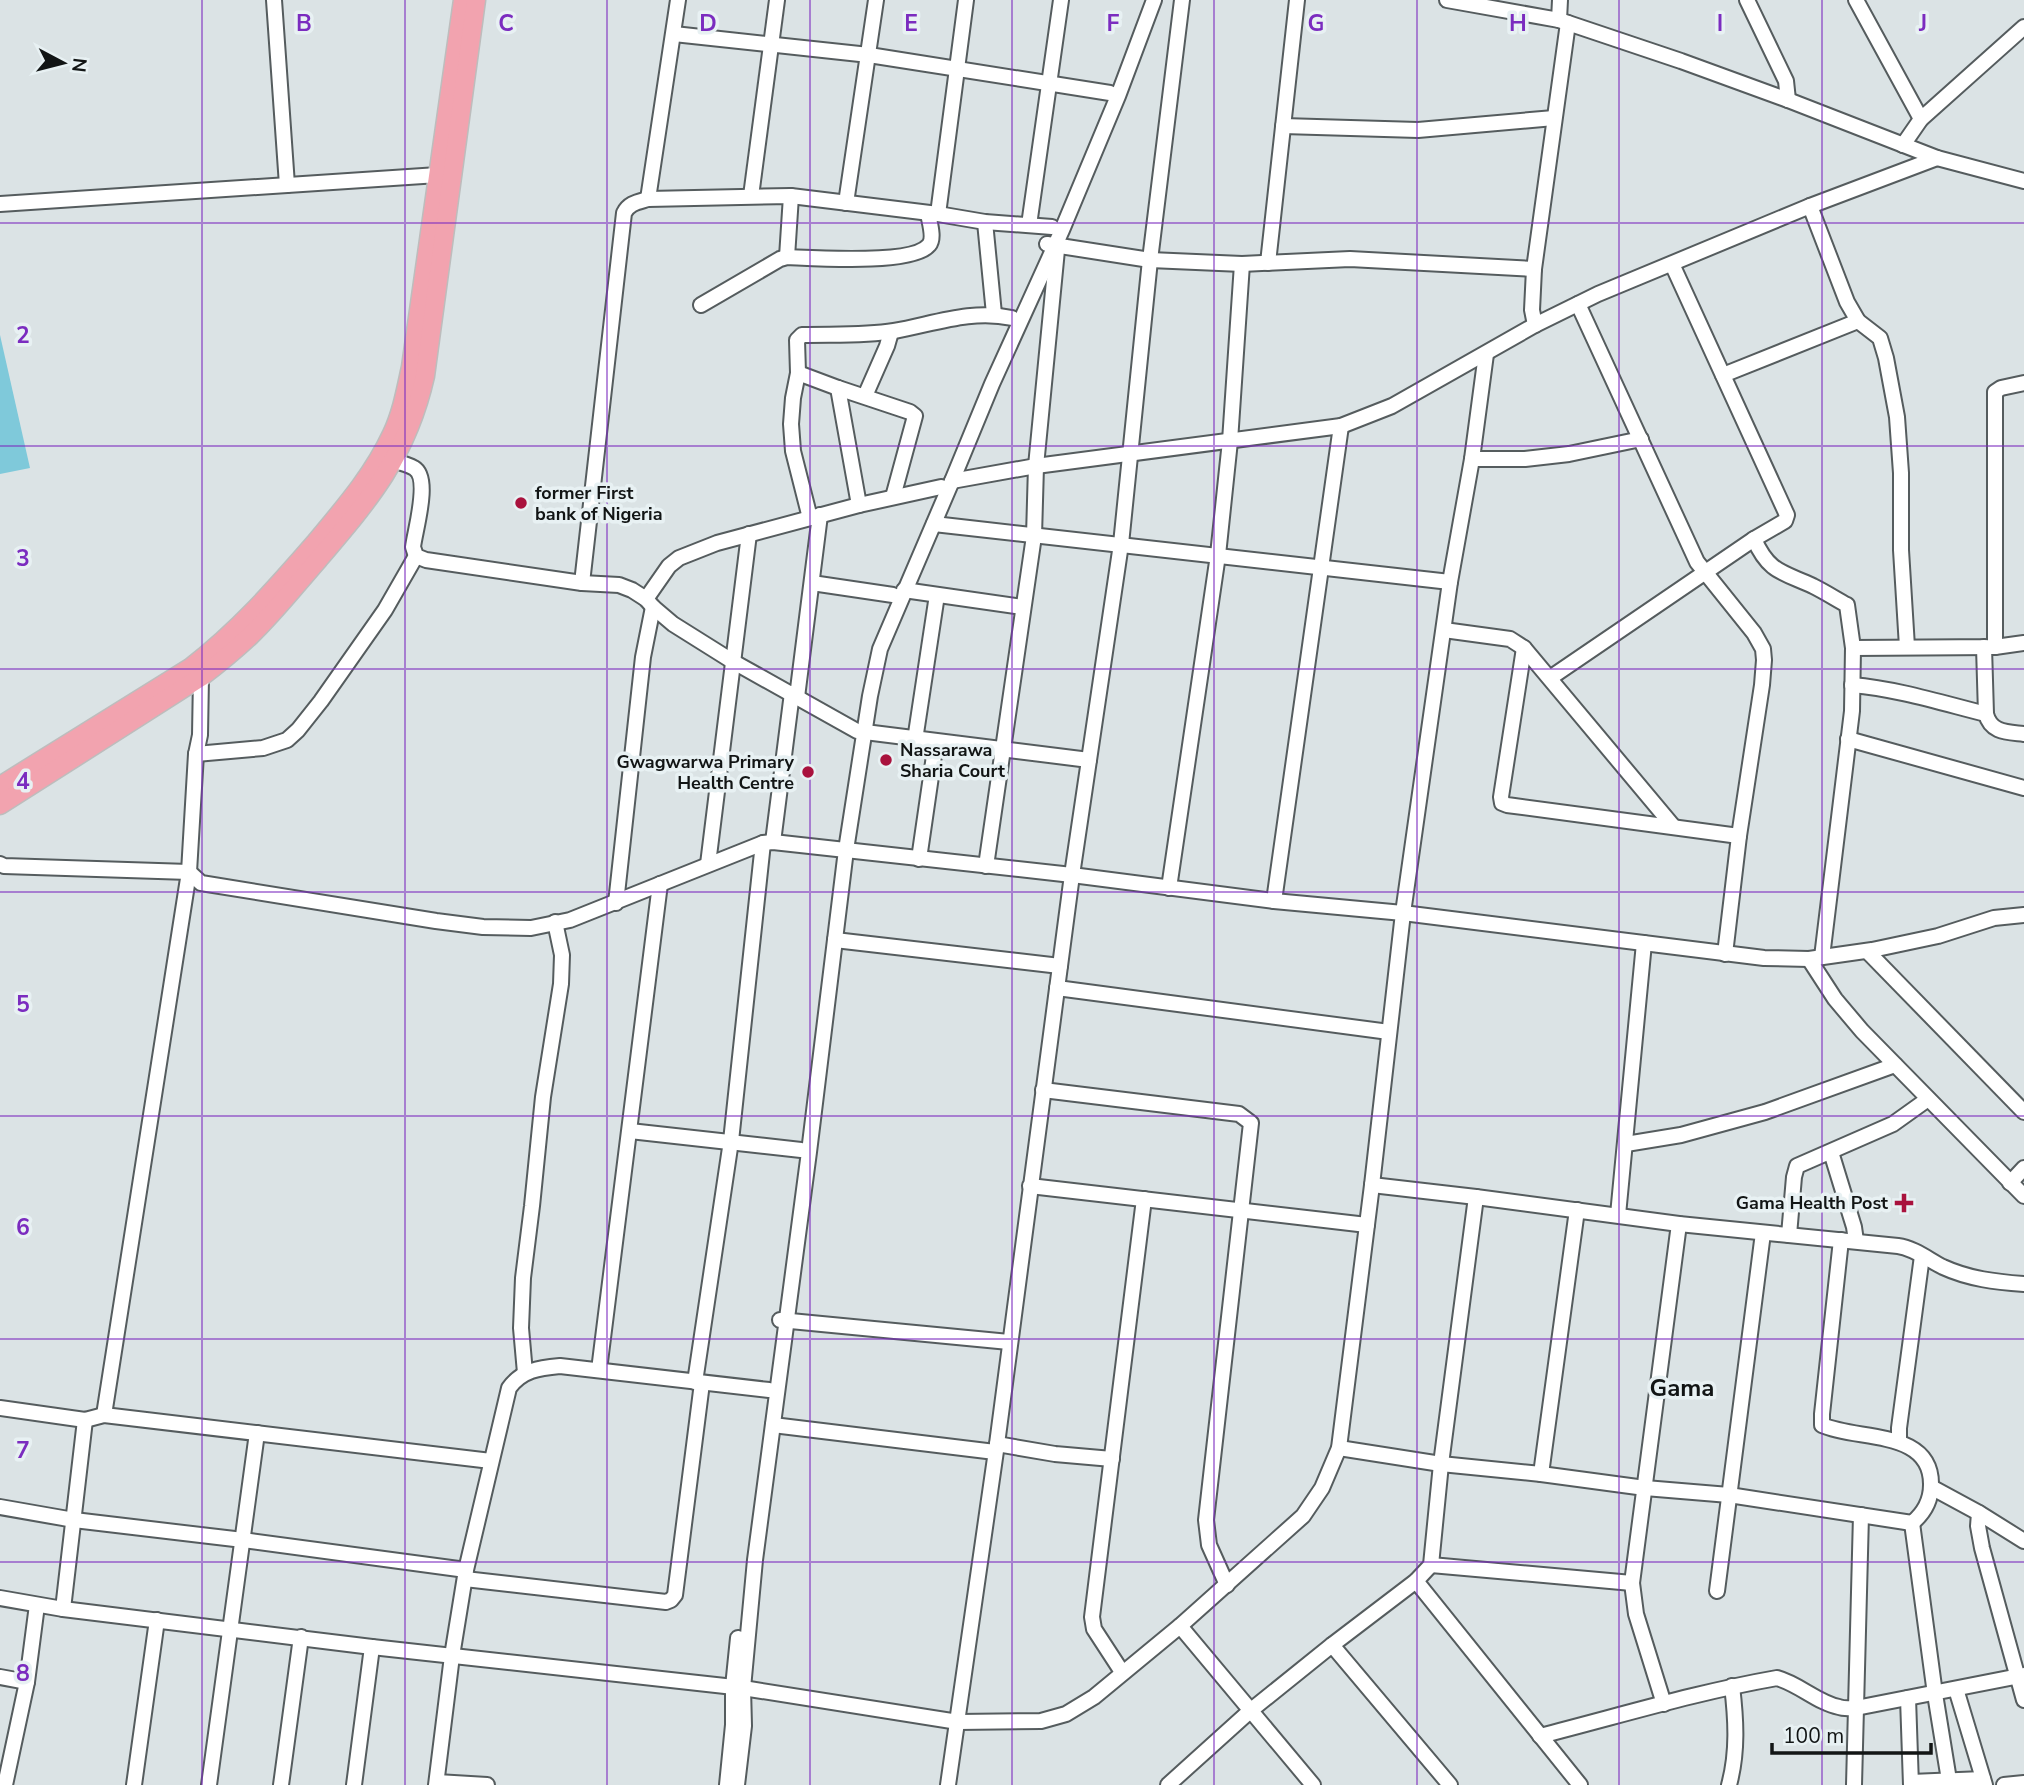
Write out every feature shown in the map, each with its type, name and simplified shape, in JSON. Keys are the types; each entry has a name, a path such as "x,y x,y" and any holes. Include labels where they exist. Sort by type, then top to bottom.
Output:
{"main road":[{"path":"0,805 201,677 251,636 355,517 387,458 411,367 463,0"},
{"path":"0,786 190,668 216,648 267,599 410,428 425,376 476,0"}],"street":[{"path":"274,0 288,185"},
{"path":"648,199 678,0"},
{"path":"751,196 778,0"},
{"path":"846,203 876,0"},
{"path":"701,304 787,257 888,258 922,250 928,246 932,239 933,213 958,69 966,0"},
{"path":"1028,225 1060,0"},
{"path":"986,866 1034,536 1052,228 1110,93 1145,0"},
{"path":"899,592 1118,96 1154,0"},
{"path":"948,1785 1072,875 1121,544 1150,260 1182,0"},
{"path":"1268,263 1297,0"},
{"path":"1447,0 1497,4 1563,21 1788,100 1937,158 2024,181"},
{"path":"1535,325 1532,310 1534,269 1554,118 1563,21 1560,0"},
{"path":"1747,0 1786,81 1788,100"},
{"path":"1856,0 1921,119"},
{"path":"1903,145 1921,119 2024,27"},
{"path":"674,34 869,55 1110,93"},
{"path":"1283,126 1419,130 1554,118"},
{"path":"616,903 649,603 669,566 679,558 717,543 815,516 1036,466 1341,426 1392,406 1535,325 1578,304 1810,206 1937,158"},
{"path":"0,204 438,175"},
{"path":"582,583 624,212 632,204 648,199 791,196 985,222 1052,228"},
{"path":"787,257 791,196"},
{"path":"1810,206 1847,302 1858,320 1880,338 1886,358 1897,417 1907,647"},
{"path":"985,222 993,314"},
{"path":"1053,245 1150,260 1242,264 1350,259 1534,269"},
{"path":"727,1785 773,1425 801,1150 872,646 934,524 1012,318 1053,245"},
{"path":"1169,888 1218,555 1230,441 1242,264"},
{"path":"1550,678 1754,539 1785,521 1787,515 1672,264"},
{"path":"1578,304 1697,562 1754,632 1763,649 1764,660 1725,954"},
{"path":"0,1507 74,1520 243,1540 466,1575 666,1602 671,1600 675,1595 699,1383 768,843 812,583 815,516 793,451 792,411 798,373 797,340 802,335 891,332 975,314 1012,318"},
{"path":"1723,375 1858,320"},
{"path":"865,396 891,332"},
{"path":"0,1598 63,1609 372,1647 738,1687 958,1722 1041,1721 1066,1714 1094,1697 1180,1626 1303,1516 1322,1488 1339,1448 1403,913 1450,582 1472,459 1486,354"},
{"path":"798,373 910,411 915,416 893,497"},
{"path":"2024,383 1995,392 1990,647 1986,714 1988,724 1994,728 2024,734"},
{"path":"838,388 859,505"},
{"path":"1274,901 1341,426"},
{"path":"1472,459 1525,460 1641,439"},
{"path":"387,458 414,468 420,474 423,485 412,547 416,556 426,560 582,583 619,585 632,590 673,624 732,661 861,732 1089,761"},
{"path":"934,524 1450,582"},
{"path":"708,864 749,534"},
{"path":"1754,539 1761,554 1778,572 1813,586 1847,605 1853,648 1848,739 1815,958 1835,999 1862,1031 2024,1196"},
{"path":"196,754 264,748 287,740 293,735 321,701 385,610 416,556"},
{"path":"812,583 937,595 1022,607"},
{"path":"915,740 937,595"},
{"path":"1444,630 1510,639 1524,648 1673,827"},
{"path":"1853,648 1990,647 2024,643"},
{"path":"1524,648 1502,803 1739,836"},
{"path":"104,1415 189,873 196,754 200,735 201,677"},
{"path":"1852,685 1902,692 1986,714"},
{"path":"1848,739 2024,788"},
{"path":"919,859 936,742"},
{"path":"0,864 189,873 201,883 436,921 483,927 531,928 570,920 708,864 768,843 843,849 1274,901 1403,913 1764,958 1815,958 1867,951 1938,936 2022,910"},
{"path":"737,1785 744,1726 738,1687 746,1559 769,1390 783,1320 835,940 843,849"},
{"path":"599,1370 660,884"},
{"path":"525,1373 520,1328 523,1278 543,1097 561,984 562,955 555,922"},
{"path":"835,940 1060,966"},
{"path":"1618,1215 1644,943"},
{"path":"1867,951 2024,1112"},
{"path":"1057,988 1389,1032"},
{"path":"1626,1144 1681,1135 1765,1112 1895,1065"},
{"path":"1043,1090 1239,1114 1251,1123 1206,1520 1209,1545 1227,1585"},
{"path":"1789,1236 1797,1166 1893,1124 1928,1099"},
{"path":"630,1131 801,1150"},
{"path":"1830,1152 1856,1241"},
{"path":"2010,1183 2024,1168"},
{"path":"1372,1185 1679,1224 1903,1246 1969,1277 2024,1284"},
{"path":"1030,1186 1367,1225"},
{"path":"1170,1784 1250,1711 1416,1581 1431,1565 1441,1464 1476,1197"},
{"path":"1122,1672 1094,1629 1092,1617 1144,1199"},
{"path":"1541,1474 1577,1210"},
{"path":"1664,1704 1636,1614 1632,1583 1679,1224"},
{"path":"1717,1591 1763,1233"},
{"path":"1841,1240 1822,1425 1899,1442 1923,1457 1930,1470 1931,1487 1927,1505 1912,1523"},
{"path":"1899,1442 1922,1256"},
{"path":"783,1320 1009,1342"},
{"path":"486,1785 437,1783 452,1656 466,1575 509,1388 525,1373 537,1368 560,1366 769,1390"},
{"path":"0,1408 85,1420 104,1415 491,1461"},
{"path":"63,1609 85,1420"},
{"path":"773,1425 1112,1459"},
{"path":"209,1785 257,1433"},
{"path":"1339,1448 1441,1464 1729,1495 1912,1523"},
{"path":"1931,1487 2024,1541"},
{"path":"1979,1513 1978,1526 1982,1548 2021,1675 2024,1700"},
{"path":"1854,1785 1861,1515"},
{"path":"1912,1523 1949,1780"},
{"path":"1431,1565 1632,1583"},
{"path":"1416,1581 1580,1785"},
{"path":"5,1785 27,1682 37,1605"},
{"path":"134,1785 157,1620"},
{"path":"1180,1626 1313,1785"},
{"path":"281,1785 301,1637"},
{"path":"1332,1645 1450,1785"},
{"path":"354,1785 372,1647"},
{"path":"1540,1736 1691,1695 1777,1678 1789,1681 1840,1708 1856,1708 2021,1675"},
{"path":"0,1677 27,1682"},
{"path":"1729,1785 1736,1726 1731,1686"},
{"path":"1908,1699 1911,1784 1949,1780 1984,1782 1956,1689"},
{"path":"2004,1785 2024,1783"}],"shaded area":[{"path":"0,335 30,468 0,474"}],"place":[{"name":"former First bank of Nigeria","path":"521,503"},
{"name":"Nassarawa Sharia Court","path":"886,760"},
{"name":"Gwagwarwa Primary Health Centre","path":"808,772"},
{"name":"Gama Health Post","path":"1904,1203"}],"district":[{"name":"Gama","path":"1682,1388"}]}
